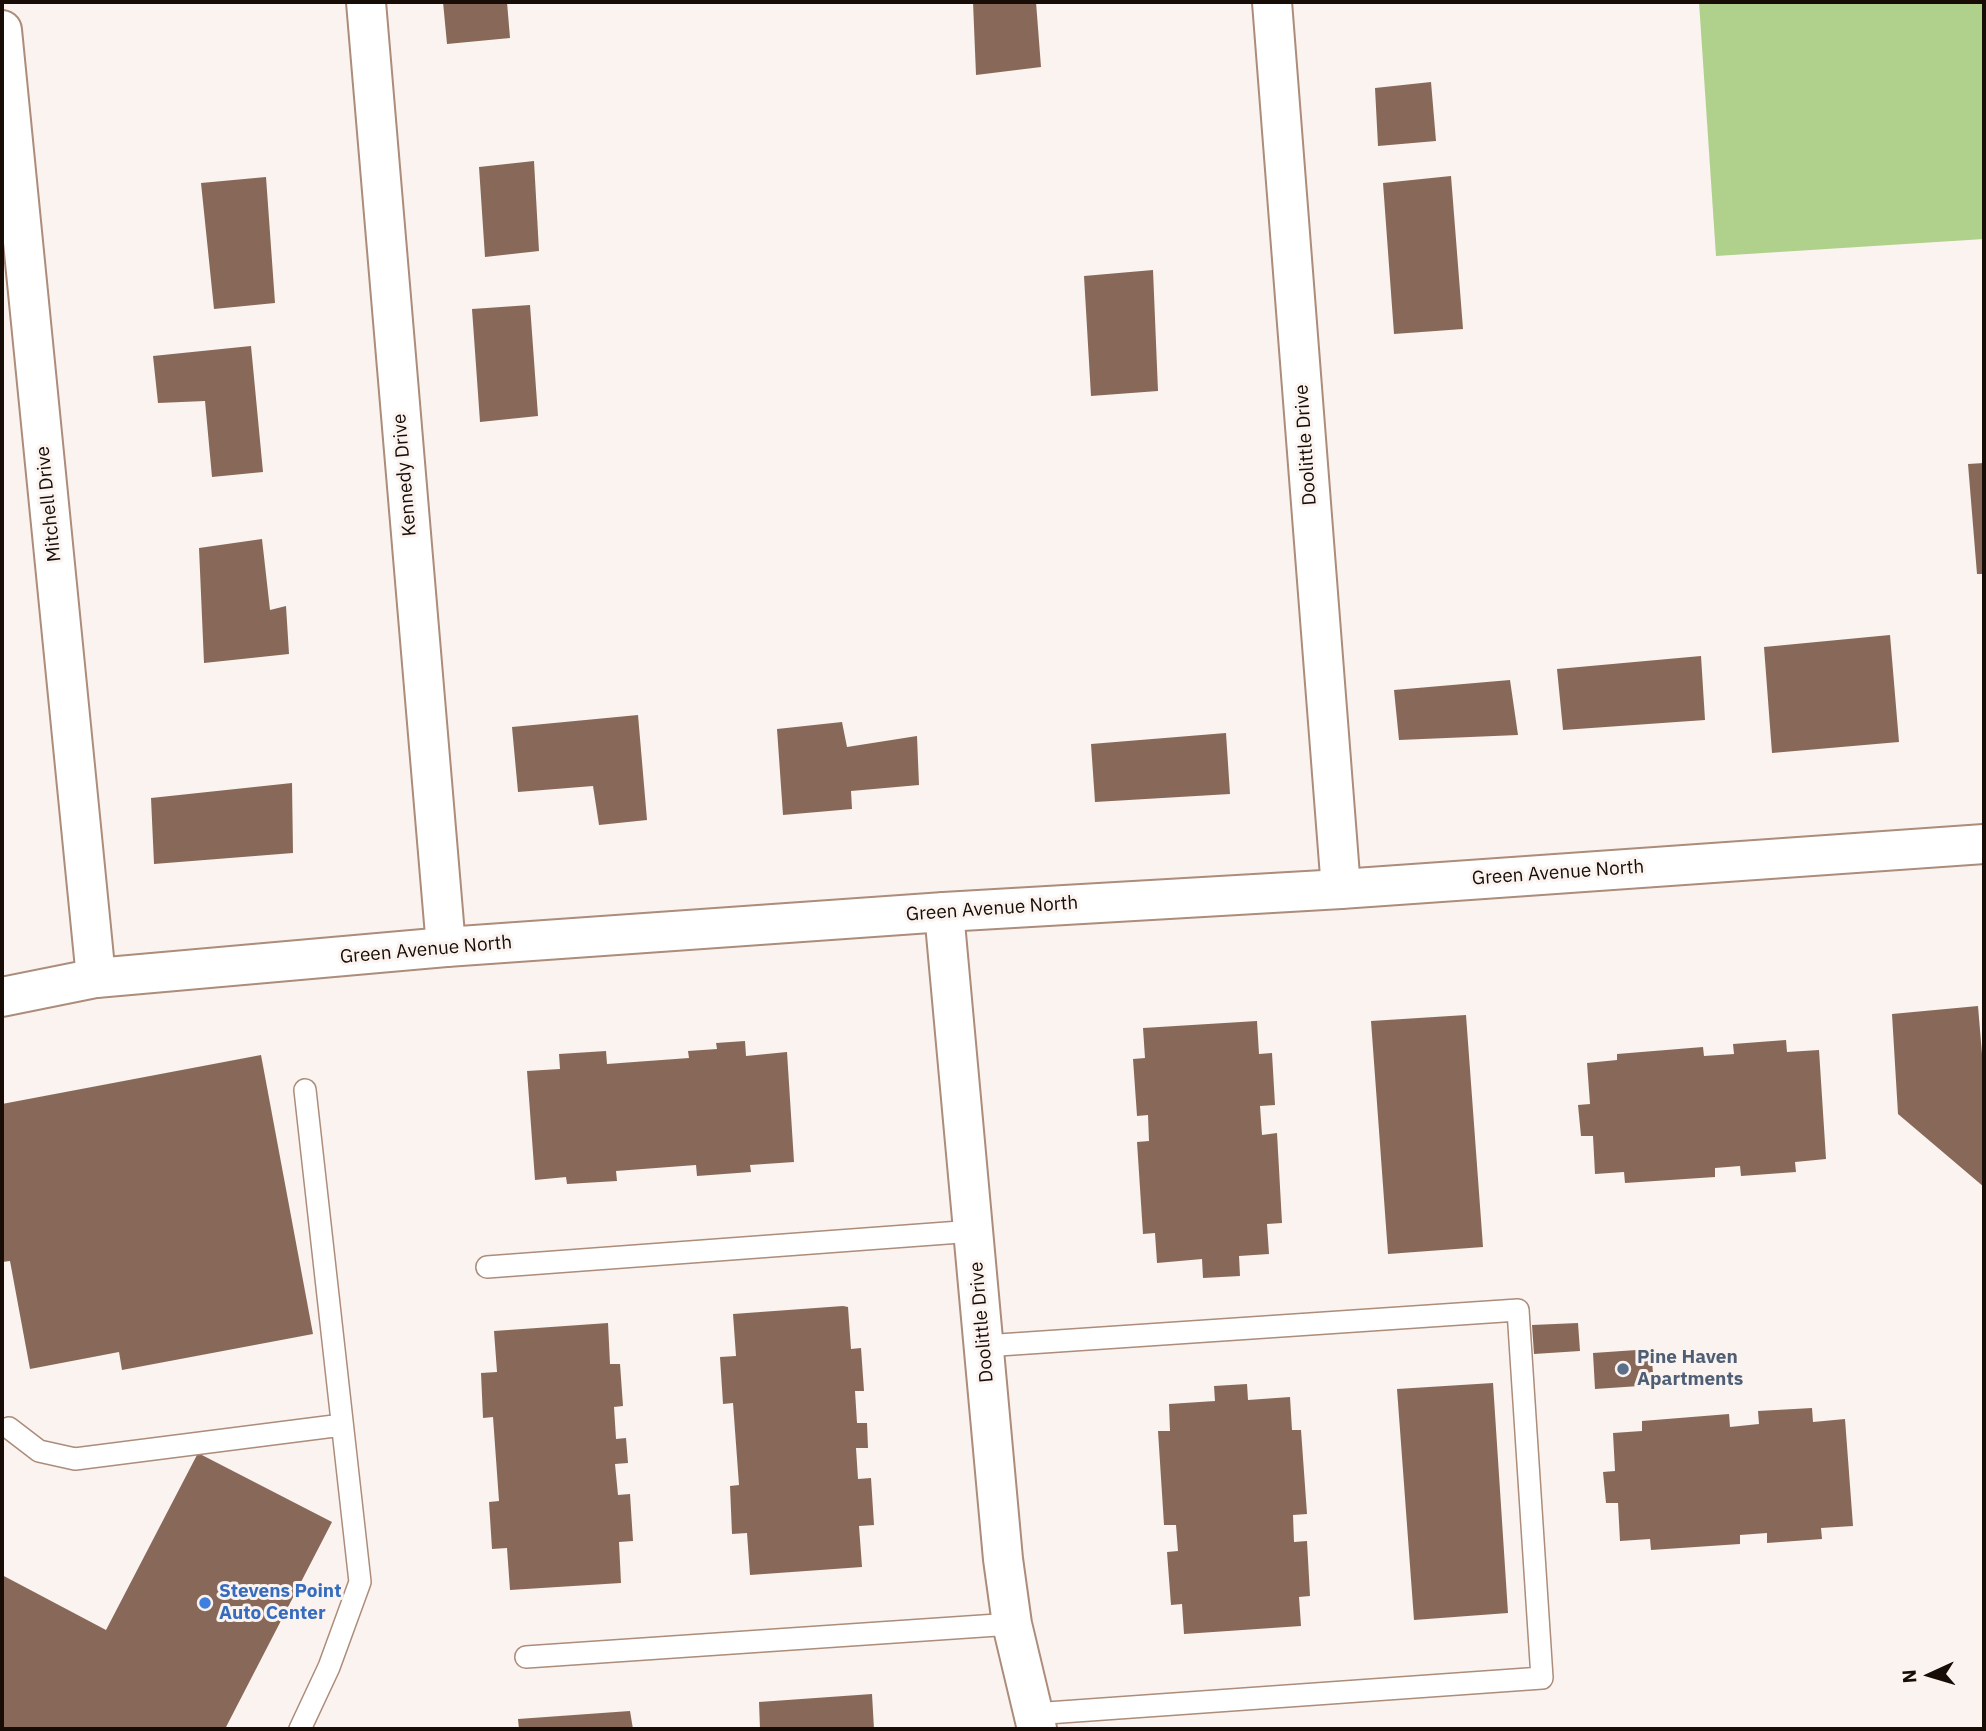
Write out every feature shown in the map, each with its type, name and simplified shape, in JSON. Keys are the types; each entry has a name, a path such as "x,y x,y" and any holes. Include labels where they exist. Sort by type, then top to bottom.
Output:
{"street":[{"name":"Kennedy Drive","path":"366,2 446,947"},
{"name":"Doolittle Drive","path":"1272,2 1341,888"},
{"name":"Mitchell Drive","path":"2,30 9,181 96,978"},
{"name":"Green Avenue North","path":"2,997 96,978 446,947 1984,844"},
{"name":"Doolittle Drive","path":"944,912 1001,1546 1012,1624 1035,1721"}],"lane":[{"path":"300,1729 329,1667 360,1582 305,1090"},
{"path":"487,1267 974,1231"},
{"path":"984,1346 1518,1310 1542,1678 1035,1721"},
{"path":"4,1430 39,1451 75,1459 342,1425"},
{"path":"526,1657 1012,1624"}],"green space":[{"path":"1699,2 1984,2 1984,239 1716,256"}],"building":[{"path":"443,2 507,2 510,38 447,44"},
{"path":"973,2 1036,2 1041,67 976,75"},
{"path":"1431,82 1436,141 1378,146 1375,88"},
{"path":"534,161 539,251 485,257 479,167"},
{"path":"1451,176 1463,329 1394,334 1383,183"},
{"path":"266,177 275,303 214,309 201,183"},
{"path":"1153,270 1158,391 1091,396 1084,276"},
{"path":"530,305 538,416 480,422 472,309"},
{"path":"251,346 263,472 212,477 205,401 158,403 153,356"},
{"path":"1984,463 1984,574 1977,574 1968,464"},
{"path":"262,539 270,610 286,606 289,654 204,663 199,548"},
{"path":"1890,635 1899,742 1772,753 1764,647"},
{"path":"1701,656 1705,720 1563,730 1557,669"},
{"path":"1510,680 1518,735 1399,740 1394,690"},
{"path":"638,715 647,820 599,825 593,786 518,792 512,727"},
{"path":"842,722 847,747 917,736 919,785 851,791 852,809 783,815 777,729"},
{"path":"1226,733 1230,794 1095,802 1091,744"},
{"path":"292,783 293,853 154,864 151,798"},
{"path":"1978,1006 1984,1078 1984,1187 1898,1114 1892,1014"},
{"path":"1466,1015 1483,1247 1388,1254 1371,1021"},
{"path":"1257,1021 1259,1054 1272,1053 1275,1105 1260,1106 1262,1135 1277,1133 1282,1223 1267,1224 1269,1254 1239,1256 1240,1276 1203,1278 1202,1259 1157,1263 1155,1233 1143,1234 1137,1142 1149,1141 1148,1115 1137,1116 1133,1059 1145,1058 1143,1028"},
{"path":"1786,1040 1787,1052 1819,1050 1826,1159 1795,1162 1796,1172 1741,1176 1740,1166 1715,1168 1715,1177 1625,1183 1624,1172 1595,1174 1593,1136 1581,1136 1578,1105 1590,1104 1587,1063 1617,1060 1617,1054 1703,1047 1704,1056 1734,1054 1733,1044"},
{"path":"745,1041 746,1056 787,1052 794,1162 750,1165 751,1172 697,1176 696,1165 616,1171 617,1181 567,1184 566,1177 535,1180 527,1071 560,1069 559,1054 606,1051 607,1064 689,1058 688,1051 717,1049 716,1043"},
{"path":"261,1055 313,1334 122,1370 119,1352 30,1369 10,1261 2,1262 2,1104"},
{"path":"848,1307 851,1349 861,1348 864,1391 855,1391 857,1423 867,1423 868,1448 856,1448 858,1479 871,1478 874,1525 859,1526 862,1567 750,1575 747,1533 732,1534 730,1486 739,1485 733,1403 723,1404 720,1357 736,1356 733,1314"},
{"path":"608,1323 610,1364 620,1364 623,1406 614,1407 616,1439 626,1438 628,1463 615,1464 618,1495 630,1494 633,1541 619,1542 621,1583 510,1590 507,1548 492,1549 489,1502 499,1501 493,1417 483,1418 481,1373 497,1372 494,1331"},
{"path":"1578,1323 1580,1351 1534,1354 1532,1325"},
{"name":"Pine Haven Apartments","path":"1651,1349 1654,1385 1595,1389 1593,1353"},
{"path":"1493,1383 1508,1613 1414,1620 1397,1389"},
{"path":"1247,1384 1248,1400 1290,1397 1292,1430 1301,1430 1307,1514 1293,1515 1294,1542 1307,1541 1310,1596 1299,1597 1301,1626 1184,1634 1182,1604 1171,1605 1167,1552 1178,1551 1176,1525 1164,1525 1158,1431 1170,1431 1169,1404 1215,1401 1214,1386"},
{"path":"1812,1408 1813,1422 1845,1419 1853,1526 1821,1528 1822,1539 1767,1543 1767,1533 1740,1535 1740,1544 1651,1550 1650,1539 1620,1541 1618,1503 1606,1503 1603,1472 1615,1471 1613,1433 1642,1431 1642,1421 1729,1414 1730,1427 1759,1424 1758,1411"},
{"name":"Stevens Point Auto Center","path":"198,1453 332,1522 225,1729 2,1729 2,1575 106,1630"},
{"path":"872,1694 874,1729 760,1729 759,1702"},
{"path":"630,1711 633,1729 519,1729 518,1719"}],"place":[{"name":"Pine Haven Apartments","path":"1623,1369"},
{"name":"Stevens Point Auto Center","path":"205,1603"}]}
